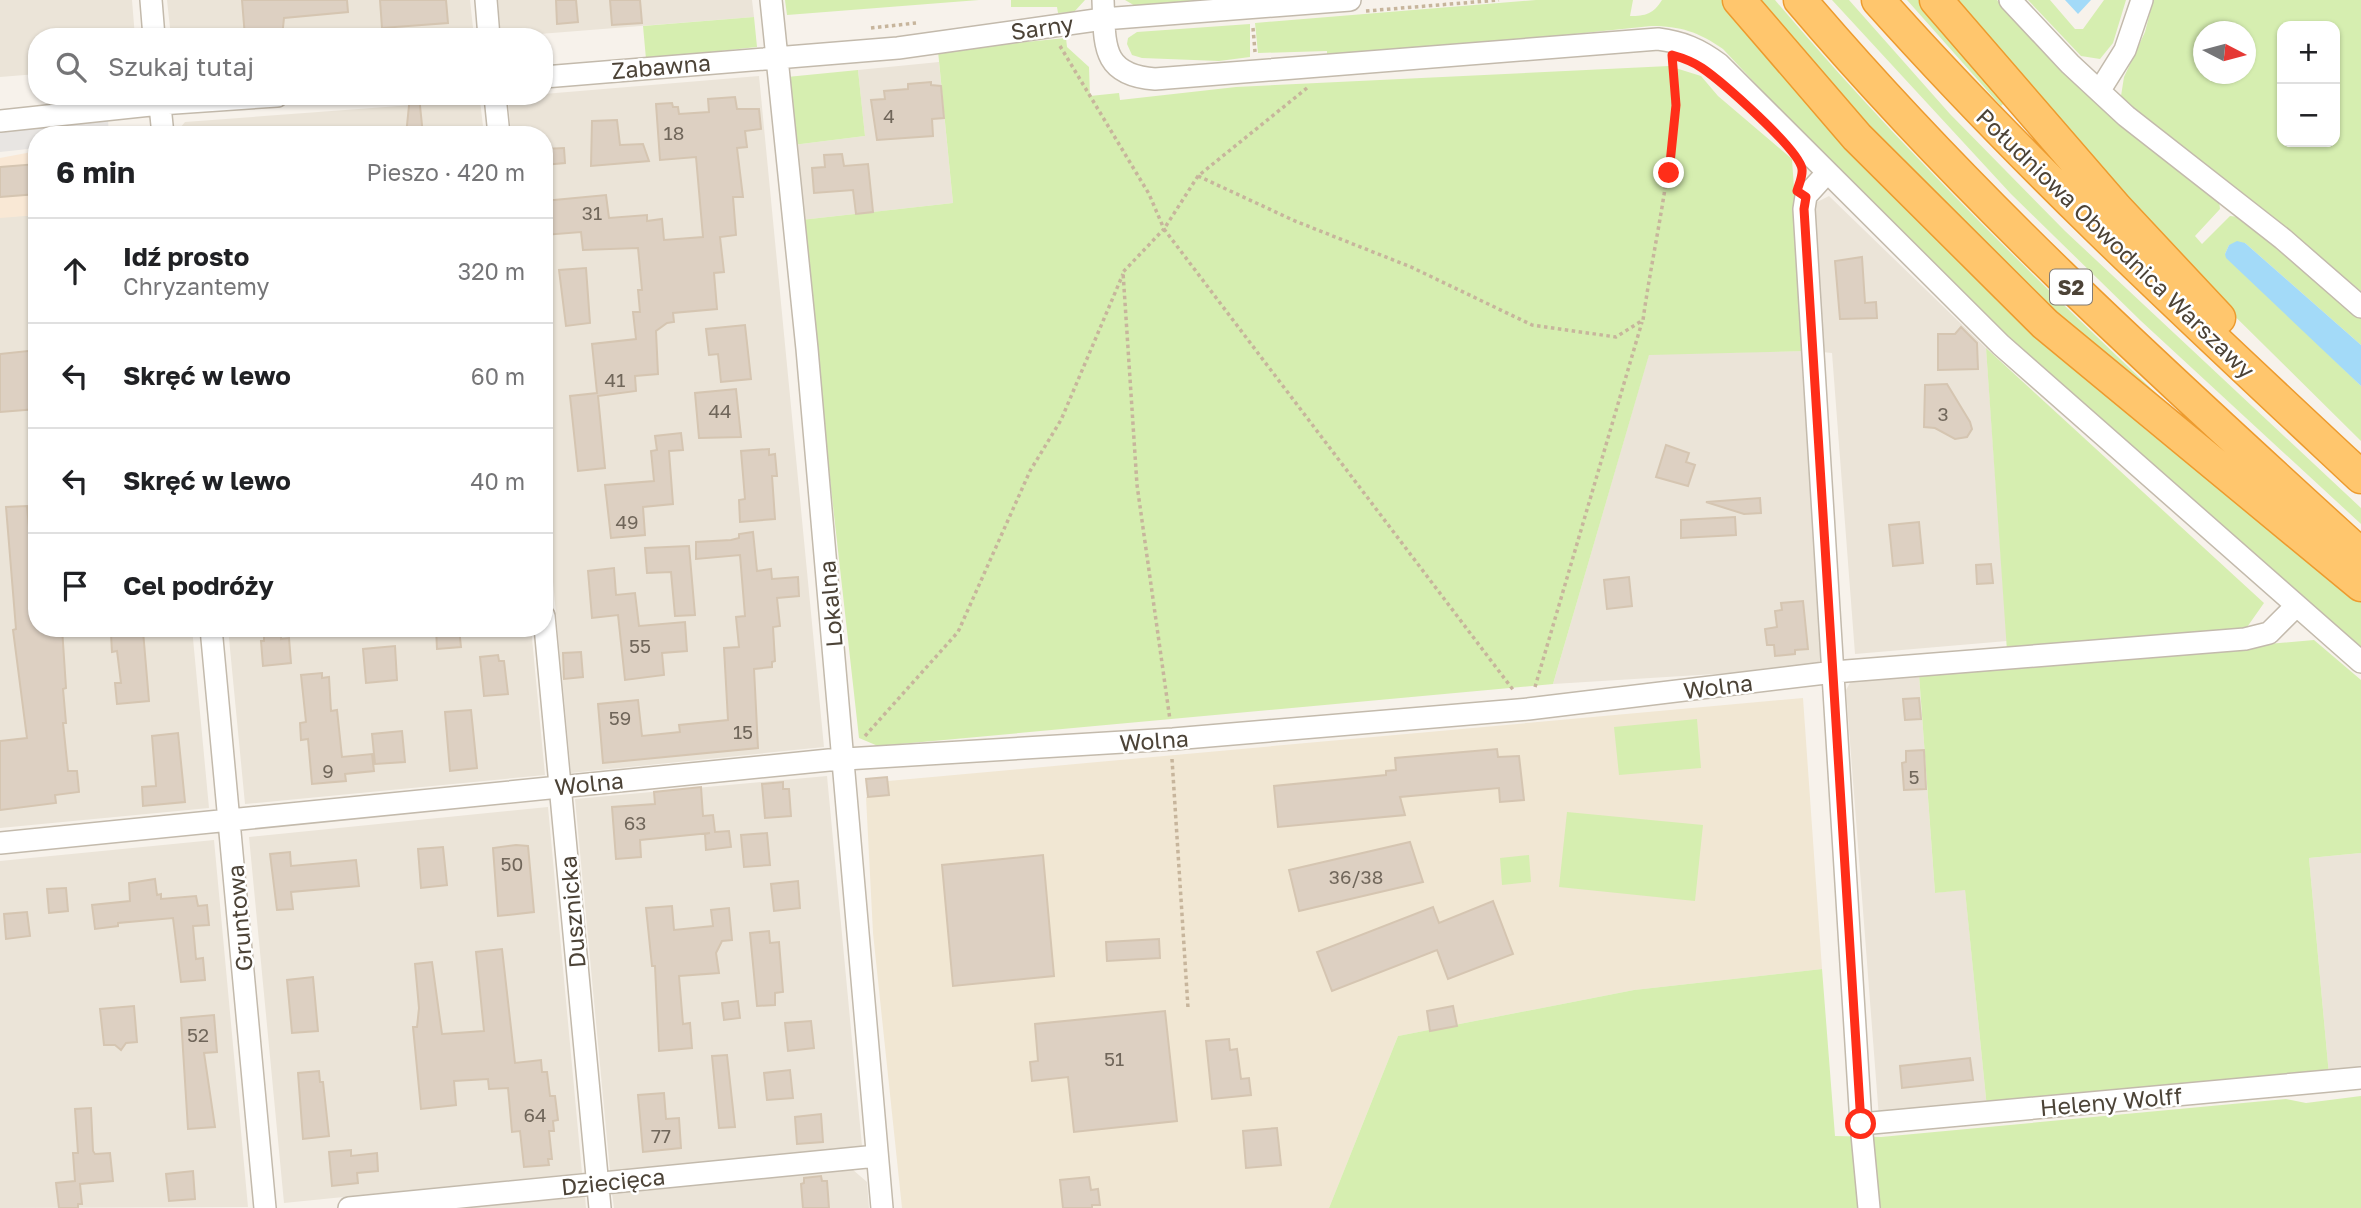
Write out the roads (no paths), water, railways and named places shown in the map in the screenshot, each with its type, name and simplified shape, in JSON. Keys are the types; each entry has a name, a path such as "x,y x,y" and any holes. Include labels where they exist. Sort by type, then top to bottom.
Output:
{"highway":[{"path":"1739,0 1857,136 2045,324 2361,585"},
{"name":"S2","path":"1800,0 1931,147 2050,268 2361,555"},
{"name":"Południowa Obwodnica Warszawy","path":"1878,0 1988,120 2097,230 2361,477"},
{"path":"1936,0 2126,218 2227,327 2361,460"}],"street":[{"path":"151,0 153,28"},
{"path":"486,0 488,28"},
{"name":"Lokalna","path":"771,0 844,759 882,1208"},
{"path":"2010,0 2070,64 2126,116 2283,239 2361,307"},
{"path":"2100,90 2126,50 2142,0"},
{"name":"Sarny","path":"777,56 898,48 1103,9 1354,6"},
{"path":"1103,9 1111,61 1122,72 1136,78 1155,79 1658,39 1689,45 1719,64 1826,174 2001,345 2361,662"},
{"name":"Zabawna","path":"553,75 777,56"},
{"path":"0,121 122,105"},
{"path":"160,105 162,126"},
{"path":"496,105 498,126"},
{"path":"1826,174 1806,197 1804,209 1861,1124 1869,1208"},
{"name":"Wolna","path":"0,843 844,759 1173,739 1528,709 1834,672 2245,639 2269,633 2296,606"},
{"name":"Gruntowa","path":"212,637 265,1208"},
{"name":"Dusznicka","path":"546,637 600,1208"},
{"name":"Heleny Wolff","path":"1861,1124 2361,1078"},
{"name":"Dziecięca","path":"349,1208 877,1156"}],"water":[{"path":"2065,0 2091,0 2078,14"},
{"path":"2237,241 2245,243 2361,345 2361,386 2226,258 2229,245"}]}
